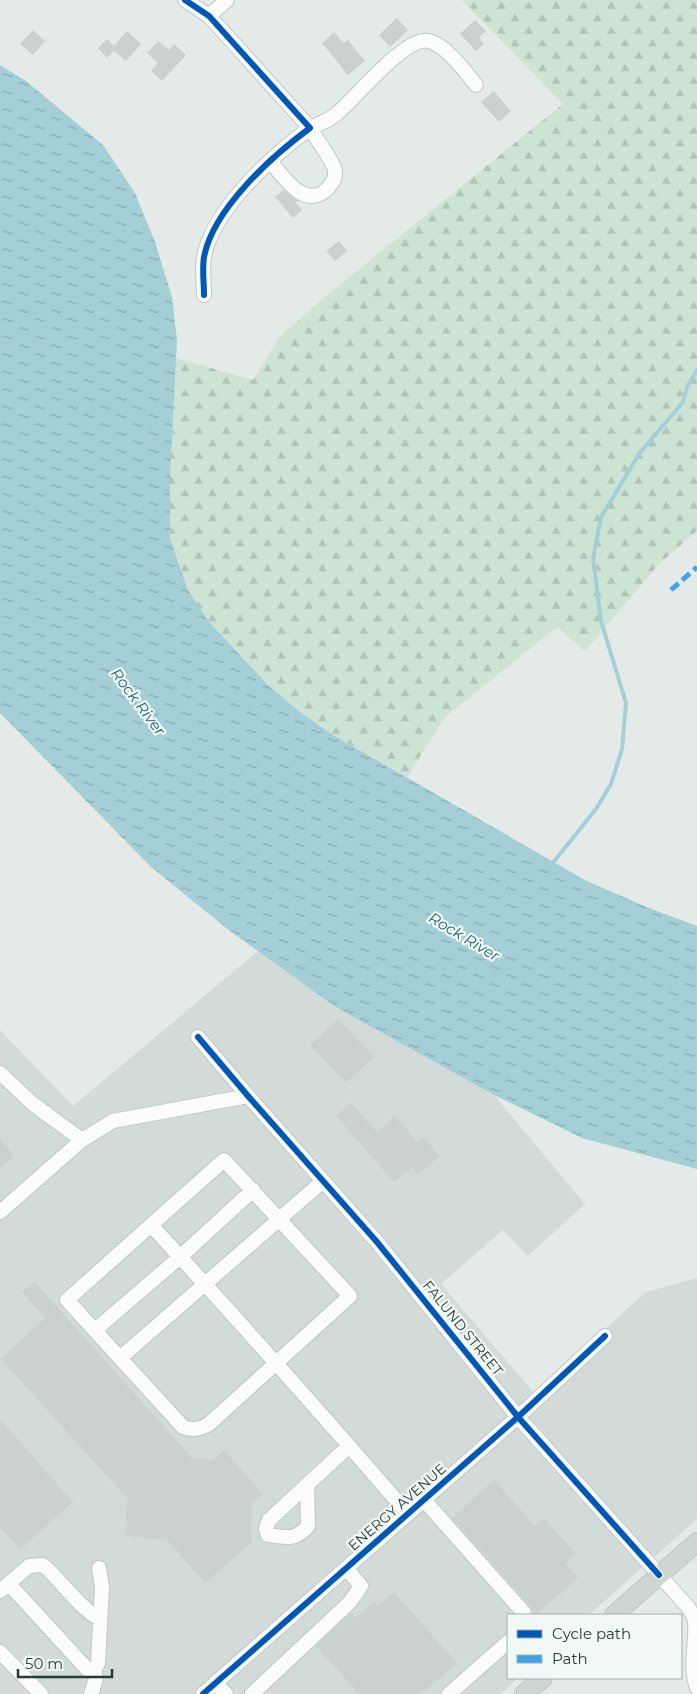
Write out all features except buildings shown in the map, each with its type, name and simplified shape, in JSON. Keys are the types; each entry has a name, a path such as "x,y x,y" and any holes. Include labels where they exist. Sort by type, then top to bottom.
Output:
{"main road":[{"path":"615,1614 697,1542"},
{"path":"524,1694 541,1679"}],"street":[{"path":"185,0 209,16 310,128 336,170 335,179 327,189 318,195 309,197 300,193 271,162"},
{"path":"209,16 227,0"},
{"path":"204,295 203,259 211,234 228,206 251,180 295,140 310,128 333,117 396,56 415,43 427,40 437,45 453,58 476,85"},
{"name":"FALUND STREET","path":"198,1037 378,1242 518,1417 688,1607 695,1620 696,1634"},
{"path":"0,1073 33,1104 82,1140"},
{"path":"0,1212 82,1140 114,1122 248,1096"},
{"path":"224,1160 279,1219 350,1296 209,1424 199,1429 190,1430 183,1427 67,1300 224,1160"},
{"path":"120,1358 323,1180"},
{"path":"95,1330 180,1257 252,1190"},
{"path":"151,1225 276,1362 408,1514"},
{"name":"ENERGY AVENUE","path":"203,1694 518,1417 605,1336"},
{"path":"307,1484 349,1446"},
{"path":"424,1500 524,1614"},
{"path":"94,1672 87,1669 4,1587 29,1566 43,1565 56,1576 91,1614 100,1619"},
{"path":"91,1694 96,1679 94,1672 98,1663 102,1587 99,1568"},
{"path":"252,1694 350,1602 361,1586 346,1568"},
{"path":"696,1634 693,1659 694,1680 697,1688"},
{"path":"449,1694 507,1643"},
{"path":"0,1652 41,1694"},
{"path":"215,1683 226,1694"}],"shaded area":[{"path":"258,951 337,1008 494,1095 585,1204 528,1256 503,1230 441,1284 534,1393 646,1292 697,1278 697,1519 590,1614 507,1614 507,1679 517,1679 500,1694 0,1694 0,1030 73,1106"}],"green space":[{"path":"462,0 697,0 697,531 658,565 585,651 557,627 445,717 407,777 333,735 300,712 267,684 210,623 188,590 170,538 170,478 176,358 253,380 279,338 320,301 563,104"}],"water":[{"name":"Rock River","path":"0,65 26,81 103,145 135,193 155,242 172,297 177,340 170,478 170,538 188,590 210,623 267,684 300,712 333,735 585,880 644,906 697,926 697,1169 582,1138 494,1095 337,1008 230,931 151,867 0,713"}],"waterway":[{"path":"552,864 596,809 611,784 622,749 626,703 601,621 593,559 601,517 639,454 683,402 687,387 697,370"}],"marked path":[{"path":"671,590 697,567"}],"cycle path":[{"path":"185,0 209,16 310,128 262,168 231,202 210,239 204,257 204,295"},
{"path":"198,1037 377,1242 518,1417 659,1575"},
{"path":"203,1694 518,1417 605,1336"}]}
